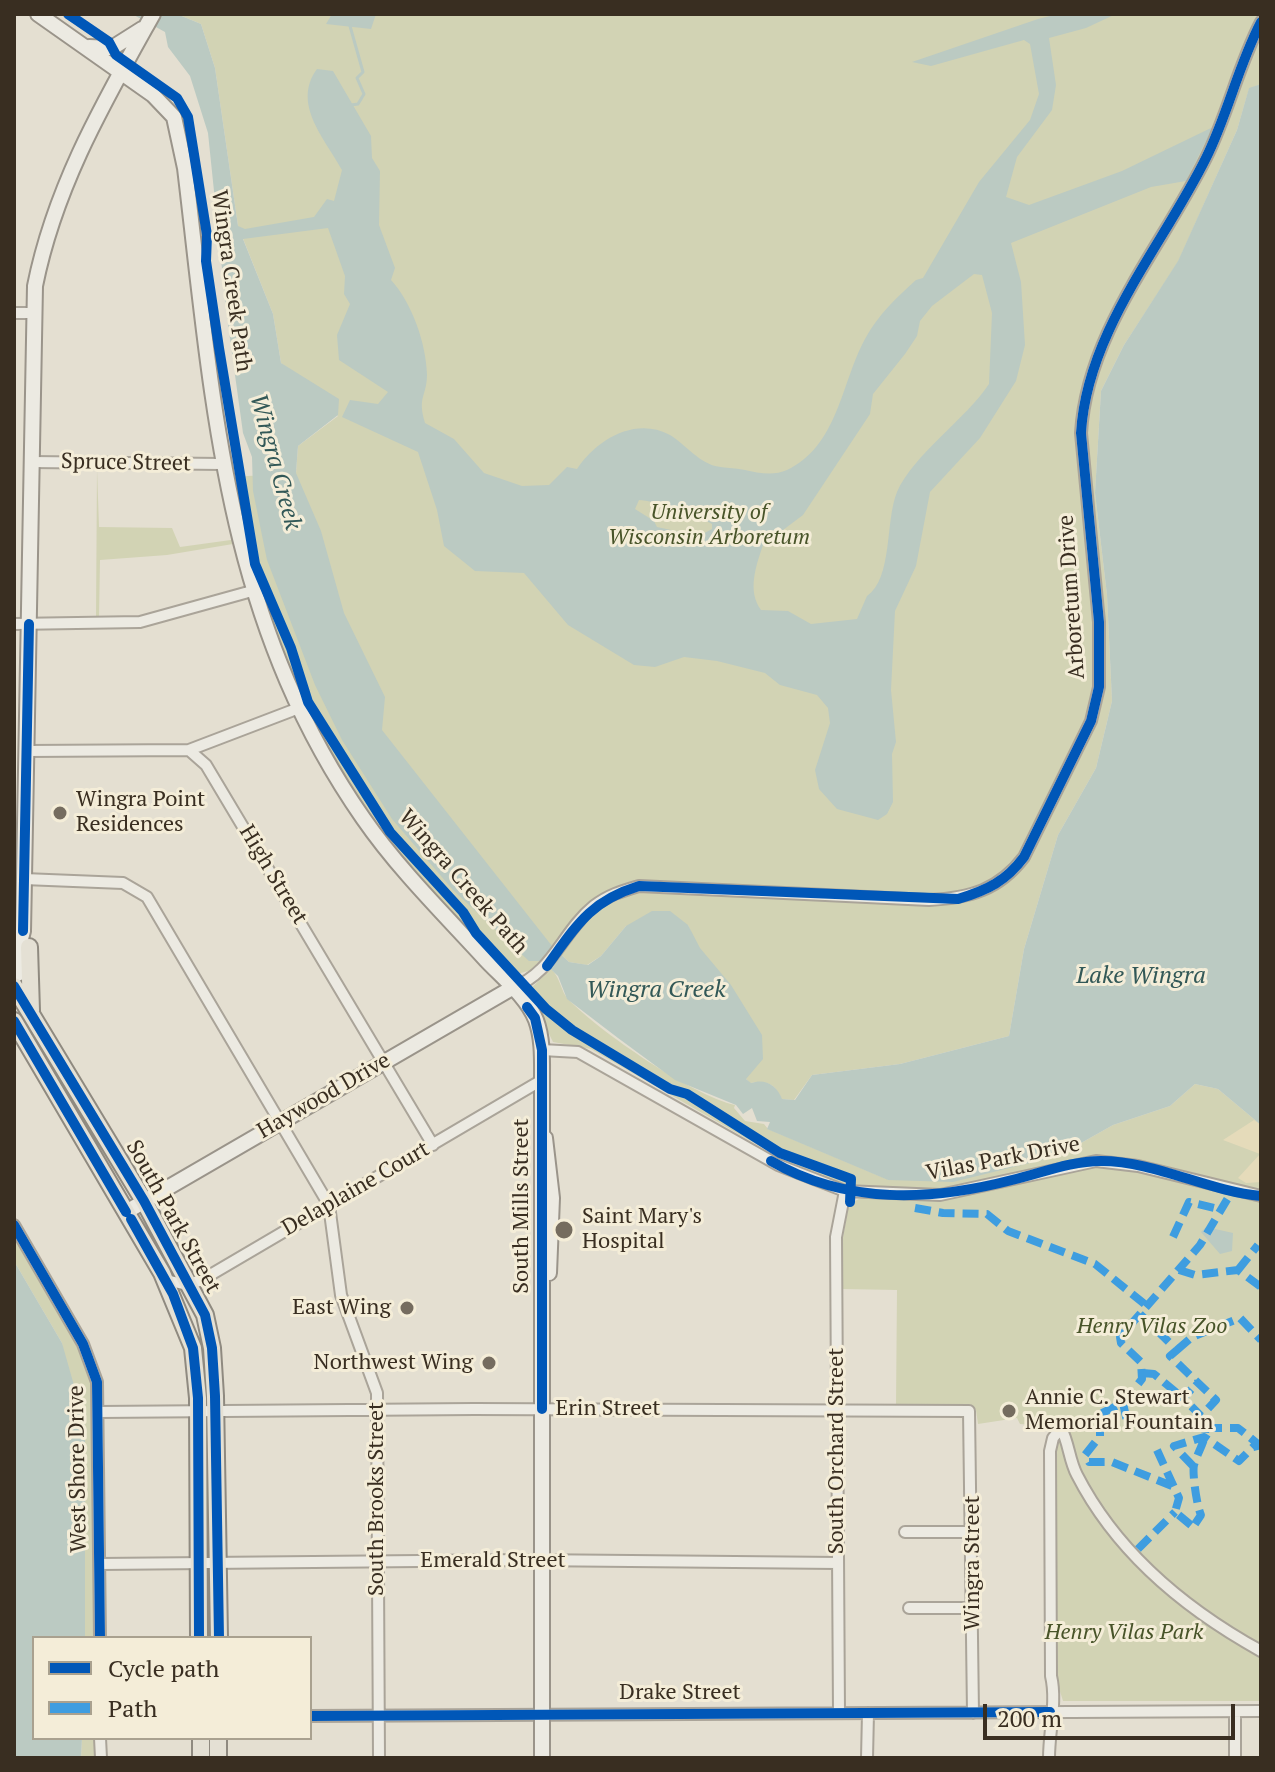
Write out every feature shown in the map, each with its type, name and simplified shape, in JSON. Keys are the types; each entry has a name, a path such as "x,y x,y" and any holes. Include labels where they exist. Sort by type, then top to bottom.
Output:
{"main road":[{"path":"26,939 32,1017"},
{"name":"South Park Street","path":"14,986 144,1201 205,1315 212,1348 215,1411 219,1636"},
{"name":"South Park Street","path":"14,1021 166,1280 193,1348 198,1412 199,1636"}],"street":[{"name":"South Mills Street","path":"38,14 122,72 174,117 180,137 222,464 252,591 299,708 330,767 382,843 518,985 535,1018 542,1050 543,1125 549,1153 552,1198 548,1284 543,1312 542,1758"},
{"path":"87,47 112,48 149,20"},
{"path":"14,976 23,971 26,939 27,751 22,624 31,462 33,313 37,278 63,188 90,126 149,20"},
{"name":"Arboretum Drive","path":"518,985 545,968 593,907 612,894 639,886 958,899 987,891 1009,877 1024,857 1091,721 1099,687 1100,634 1081,433 1083,404 1091,370 1106,336 1208,154 1261,22"},
{"path":"14,313 33,313"},
{"name":"Spruce Street","path":"31,462 222,464"},
{"path":"22,624 140,622 252,591"},
{"path":"27,751 189,750 299,708"},
{"name":"High Street","path":"189,750 216,779 433,1145"},
{"name":"South Brooks Street","path":"24,879 123,883 147,897 329,1205 339,1288 350,1324 370,1368 377,1410 379,1758"},
{"path":"14,966 26,939"},
{"name":"Haywood Drive","path":"126,1212 518,985"},
{"name":"Vilas Park Drive","path":"542,1050 578,1052 778,1165 845,1191 940,1195 1079,1163 1108,1161 1261,1196"},
{"name":"Delaplaine Court","path":"191,1284 542,1080"},
{"name":"South Orchard Street","path":"839,1713 836,1237 845,1191"},
{"name":"West Shore Drive","path":"14,1225 87,1352 97,1382 100,1636"},
{"path":"166,1280 191,1284"},
{"name":"Erin Street","path":"99,1412 542,1409 971,1413"},
{"name":"Wingra Street","path":"971,1413 973,1713"},
{"path":"1049,1758 1050,1712 1055,1690 1051,1676 1050,1451 1053,1438 1061,1428 1075,1471 1119,1539 1200,1615 1261,1651"},
{"path":"905,1532 972,1532"},
{"name":"Emerald Street","path":"100,1564 541,1561 838,1563"},
{"path":"909,1608 973,1608"},
{"path":"1235,1711 1235,1758"},
{"name":"Drake Street","path":"312,1716 1261,1711"},
{"path":"867,1758 868,1713"}],"green space":[{"name":"University of Wisconsin Arboretum","path":"177,14 1261,14 1261,84 1249,89 1237,130 1178,262 1124,345 1101,391 1095,493 1107,595 1112,701 1096,768 1058,835 1024,949 1009,1036 900,1064 812,1075 794,1100 781,1099 770,1084 750,1083 745,1078 688,925 626,926 601,956 587,965 569,962 552,946 532,970 513,975 470,933 393,844 328,746 301,694 277,640 246,544 232,477 296,473 298,446 338,416 281,363 273,314 238,226 215,68 201,24"},
{"path":"97,468 99,527 172,528 180,547 238,539 239,543 167,555 100,560 99,618 96,618"},
{"path":"551,969 569,1000 583,1013 672,1076 735,1105 734,1108 745,1121 764,1124 768,1129 889,1180 1058,1156 1113,1125 1170,1106 1195,1084 1218,1089 1261,1125 1261,1701 1063,1701 1055,1675 1055,1451 1057,1441 1069,1433 1068,1423 1052,1421 1043,1431 1034,1425 1020,1424 1017,1418 978,1424 976,1410 970,1406 896,1405 897,1290 842,1289 842,1243 849,1204 861,1198 862,1187 828,1179 782,1159 591,1049 553,1042 528,991"},
{"path":"42,1050 62,1078 106,1156 39,1051"},
{"path":"14,1225 94,1369 95,1636 85,1636 62,1343 14,1261"},
{"path":"82,1740 95,1740 96,1758 81,1758"}],"sand":[{"path":"1254,1120 1261,1125 1261,1182 1246,1183 1238,1178 1260,1154 1223,1140"}],"water":[{"path":"132,14 177,14 201,24 215,68 238,226 245,229 314,217 327,199 334,201 342,170 314,121 308,95 317,69 333,71 371,136 372,158 380,171 379,225 395,268 391,280 411,312 424,349 427,382 422,407 425,423 454,439 484,473 522,486 549,485 567,467 577,469 606,440 643,428 670,435 702,460 715,466 766,473 787,470 817,446 828,430 870,330 895,300 916,280 923,278 979,182 1030,120 1039,94 1030,44 1024,40 931,66 912,62 1058,14 1116,14 1086,28 1049,38 1056,85 1052,110 1017,157 1006,197 1029,205 1122,171 1213,127 1186,181 1151,187 1011,243 1021,282 1025,345 1016,381 980,438 930,492 916,566 895,611 891,690 896,742 892,754 893,802 887,814 878,820 837,809 819,789 815,770 830,723 828,708 817,695 780,685 765,673 717,661 684,657 655,667 634,665 568,625 524,573 475,571 444,546 437,510 418,452 342,417 350,400 378,404 388,392 339,360 337,335 350,304 344,294 345,276 328,228 243,239 273,314 281,363 339,399 338,415 298,446 296,473 321,531 344,613 385,697 382,730 552,946 569,962 588,965 601,956 626,926 652,911 670,911 688,925 700,948 731,985 762,1035 763,1059 746,1079 751,1083 761,1081 770,1084 782,1099 795,1100 812,1075 900,1064 1009,1036 1024,949 1058,835 1096,768 1112,701 1107,595 1095,493 1101,391 1124,345 1178,261 1237,130 1249,88 1261,84 1261,1125 1218,1089 1195,1084 1170,1106 1113,1125 1058,1156 953,1182 888,1180 767,1129 770,1122 757,1121 752,1108 743,1114 736,1105 675,1080 567,999 558,976 542,961 529,961 453,890 392,819 342,740 315,685 267,560 253,491 252,457 243,433 227,317 208,133 190,76 168,47 165,32","holes":["974,274 982,275 992,313 989,384 915,464 897,492 881,576 867,596 857,619 811,624 788,611 761,610 754,587 763,545 803,515 870,414 873,394 917,336 920,321 932,306","639,500 698,517 712,524 712,529 699,536 657,527 654,521 635,509"]},
{"path":"332,14 376,14 371,29 326,24"},
{"path":"1206,1227 1233,1233 1232,1251 1220,1254 1201,1232"},
{"path":"14,1261 62,1343 85,1424 85,1636 32,1636 32,1740 82,1740 81,1758 14,1758"}],"waterway":[{"path":"350,26 363,72 357,78 364,94 358,104 351,105"}],"marked path":[{"path":"1172,1486 1112,1462 1089,1462 1085,1455 1100,1436 1100,1414 1123,1403 1142,1379 1141,1362 1121,1343 1120,1337 1200,1245 1228,1198"},
{"path":"1173,1237 1189,1202 1223,1210"},
{"path":"915,1208 943,1213 987,1214 1008,1231 1095,1264 1147,1306"},
{"path":"1238,1270 1258,1245"},
{"path":"1179,1270 1195,1275 1238,1270 1261,1287"},
{"path":"1140,1314 1177,1350 1170,1356 1216,1400 1201,1416 1183,1398 1198,1382"},
{"path":"1177,1350 1192,1337 1240,1318 1261,1340"},
{"path":"1143,1373 1154,1374 1183,1398"},
{"path":"1123,1403 1128,1426"},
{"path":"1195,1524 1201,1515 1194,1482 1194,1465 1205,1435 1201,1416"},
{"path":"1206,1428 1238,1428 1258,1444"},
{"path":"1193,1466 1174,1446 1204,1437 1239,1461 1253,1447 1261,1445"},
{"path":"1157,1450 1179,1498 1175,1512 1192,1526"},
{"path":"1138,1549 1175,1512"}],"cycle path":[{"name":"Wingra Creek Path","path":"68,14 109,42 116,55 177,98 188,117 207,235 206,261 219,348 255,564 291,648 308,702 390,832 463,912 476,933 546,1009 572,1030 670,1089 687,1094 780,1153 851,1179 850,1202"},
{"path":"547,966 576,927 596,907 639,886 958,899 996,884 1024,857 1091,721 1099,687 1099,622 1081,433 1086,396 1097,360 1129,291 1206,158 1261,22"},
{"path":"23,931 29,624"},
{"path":"14,986 144,1201 205,1315 212,1348 215,1396 219,1636"},
{"path":"527,1007 535,1018 542,1050 542,1409"},
{"path":"14,1021 126,1212"},
{"path":"771,1161 829,1185 890,1195 951,1192 1068,1165 1101,1161 1141,1166 1261,1196"},
{"path":"131,1219 173,1294 193,1348 198,1398 199,1636"},
{"path":"14,1225 83,1344 97,1382 100,1636"},
{"path":"312,1716 1050,1712"}],"place":[{"name":"Wingra Point Residences","path":"60,813"},
{"name":"Saint Mary's Hospital","path":"564,1230"},
{"name":"East Wing","path":"407,1308"},
{"name":"Northwest Wing","path":"489,1363"},
{"name":"Annie C. Stewart Memorial Fountain","path":"1009,1411"}],"water label":[{"name":"Wingra Creek","path":"275,462"},
{"name":"Lake Wingra","path":"1141,976"},
{"name":"Wingra Creek","path":"656,990"}],"park label":[{"name":"Henry Vilas Zoo","path":"1152,1327"},
{"name":"Henry Vilas Park","path":"1124,1633"}]}
